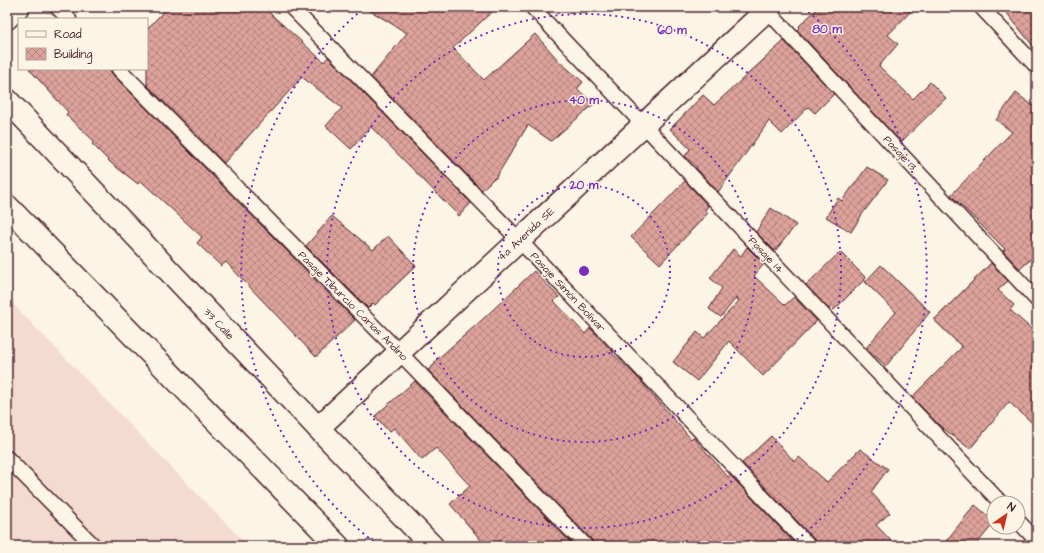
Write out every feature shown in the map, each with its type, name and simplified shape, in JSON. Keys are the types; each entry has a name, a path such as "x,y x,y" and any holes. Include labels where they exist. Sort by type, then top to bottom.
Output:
{"main road":[{"path":"7,18 18,7"},
{"name":"4a Avenida SE","path":"318,428 767,8"},
{"name":"33 Calle","path":"7,100 432,546"},
{"path":"7,206 338,546"}],"lane":[{"path":"57,7 68,18"},
{"name":"Pasaje Simón Bolívar","path":"291,7 519,240 809,546"},
{"name":"Pasaje 14","path":"532,7 993,495"},
{"path":"981,7 1037,67"},
{"name":"Pasaje 13","path":"767,8 1037,300"},
{"name":"Pasaje Tiburcio Carías Andino","path":"119,70 399,352 586,546"},
{"path":"7,458 94,546"},
{"path":"1026,529 1037,541"}],"shaded area":[{"path":"7,298 248,546 7,546"}],"building":[{"path":"168,7 263,7 324,62 328,57 471,203 459,216 371,127 351,149 326,126 342,108 302,77 224,163 147,85 148,28"},
{"path":"364,7 497,7 453,48 484,80 535,34 560,62 583,82 577,89 594,104 551,141 528,125 495,179 494,178 482,190 371,77 407,33"},
{"path":"819,7 915,7 888,35 898,44 879,66 913,99 930,82 946,98 901,142 797,30 800,27 799,26"},
{"path":"1002,7 1037,7 1037,51"},
{"path":"784,41 834,94 815,113 808,107 782,134 769,121 718,192 696,168 697,167 685,156 690,149 670,129 703,95 714,105"},
{"path":"30,70 110,70 355,320 316,357 226,262 221,266 197,243 202,237 141,181 138,184 111,163 92,144 94,141 66,115 68,112"},
{"path":"1016,93 1036,108 1037,106 1037,254 1020,269 1003,251 1005,249 951,195 1012,132 996,120"},
{"path":"867,167 888,180 863,213 851,232 826,217 838,198 842,201"},
{"path":"685,181 708,206 705,210 708,213 660,264 631,237"},
{"path":"771,208 796,225 775,251 756,232"},
{"path":"332,216 373,250 388,236 416,266 375,305 373,303 368,308 306,246"},
{"path":"747,247 764,264 754,276 785,305 794,297 817,321 763,376 729,341 697,381 673,362 697,332 704,338 739,301 736,298 721,317 709,309 722,288 710,278 733,249 741,256"},
{"path":"840,252 866,278 834,310 832,307 829,309 806,285"},
{"path":"991,263 1008,281 998,290 1014,305 1010,310 1037,334 1037,427 1009,402 970,449 939,425 912,397 962,347 934,320"},
{"path":"881,265 930,312 886,366 866,348 896,312 865,282"},
{"path":"534,271 559,297 554,301 585,334 590,328 613,352 612,353 638,378 691,439 693,437 728,477 730,475 797,546 594,546 592,540 428,370 436,363 434,362"},
{"path":"415,381 574,546 486,546 450,504 470,486 436,448 422,460 394,428 389,432 375,416"},
{"path":"771,436 795,462 799,457 827,482 860,449 888,469 871,492 890,513 876,525 896,546 817,546 815,540 742,463"},
{"path":"975,505 986,514 986,533 975,546 942,546"}]}
